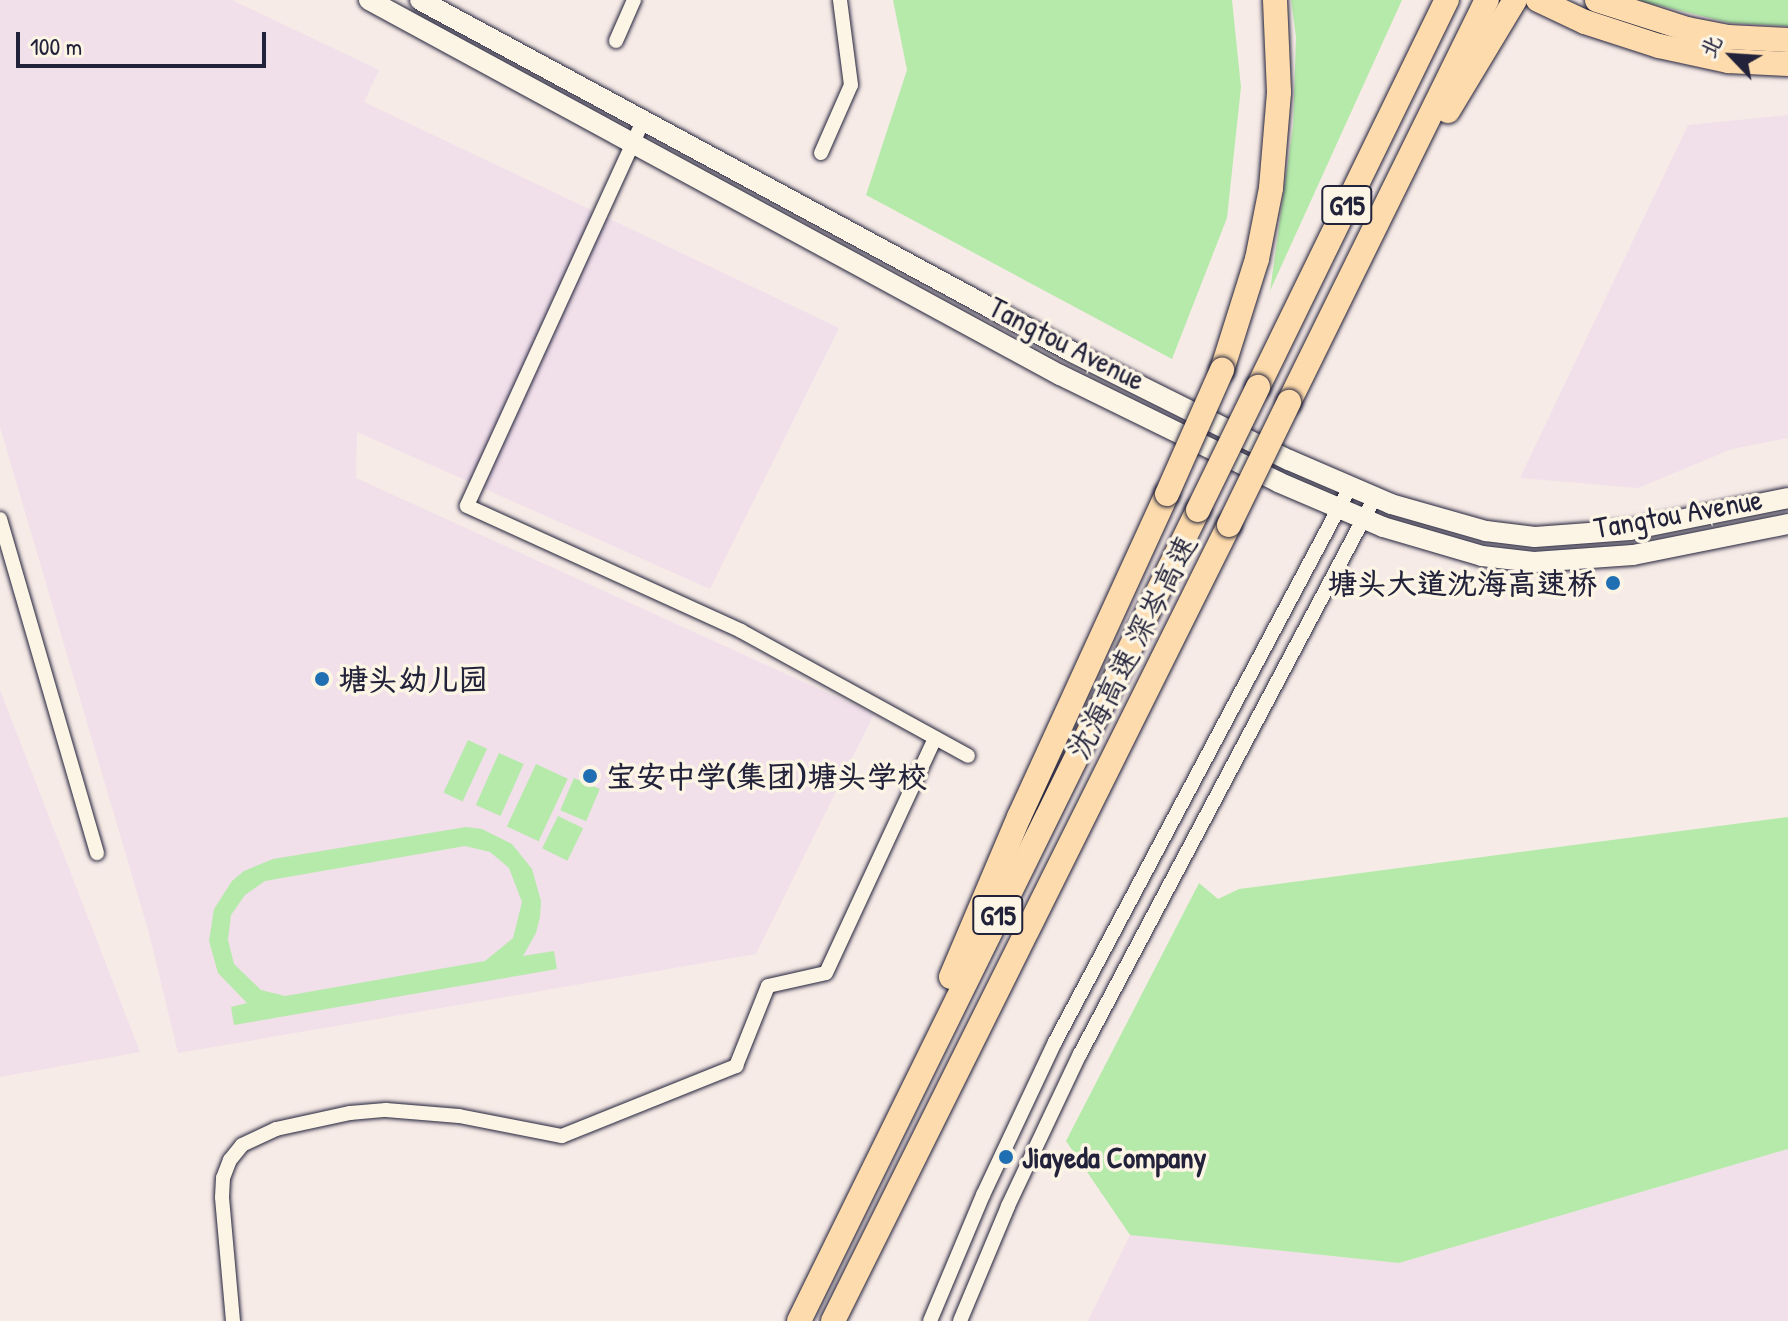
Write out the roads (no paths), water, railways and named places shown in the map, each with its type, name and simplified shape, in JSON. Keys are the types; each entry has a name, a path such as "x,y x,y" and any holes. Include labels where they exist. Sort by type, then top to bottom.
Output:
{"highway":[{"path":"881,1153 984,897 1222,370 1250,284 1271,188 1279,92 1275,0"},
{"path":"1478,42 1487,0"},
{"path":"1478,42 1515,0"},
{"path":"1538,0 1585,22 1659,46 1728,61 1788,64"},
{"path":"1597,0 1687,29 1739,38 1788,40"},
{"name":"沈海高速 深岑高速","path":"799,1321 1442,11"},
{"name":"沈海高速 深岑高速","path":"833,1321 1364,248 1478,42"}],"main road":[{"name":"Tangtou Avenue","path":"369,0 394,6 632,143 1047,368 1363,520 1469,553 1534,562 1633,555 1788,524"},
{"name":"Tangtou Avenue","path":"420,0 1072,352 1375,497 1439,520 1486,531 1535,537 1630,530 1788,498"}],"street":[{"path":"616,41 634,0"},
{"path":"821,153 851,85 840,0"},
{"path":"643,121 467,506 741,631 968,756"},
{"path":"930,1321 983,1195 1055,1042 1350,487"},
{"path":"960,1321 1008,1206 1080,1054 1375,497"},
{"path":"0,519 97,853"},
{"path":"233,1321 222,1197 227,1169 242,1145 257,1134 276,1129 350,1113 386,1110 459,1116 562,1136 736,1066 768,986 826,973 935,738"}],"place":[{"name":"塘头大道沈海高速桥","path":"1613,583"},
{"name":"塘头幼儿园","path":"322,679"},
{"name":"宝安中学(集团)塘头学校","path":"590,776"},
{"name":"Jiayeda Company","path":"1006,1157"}]}
